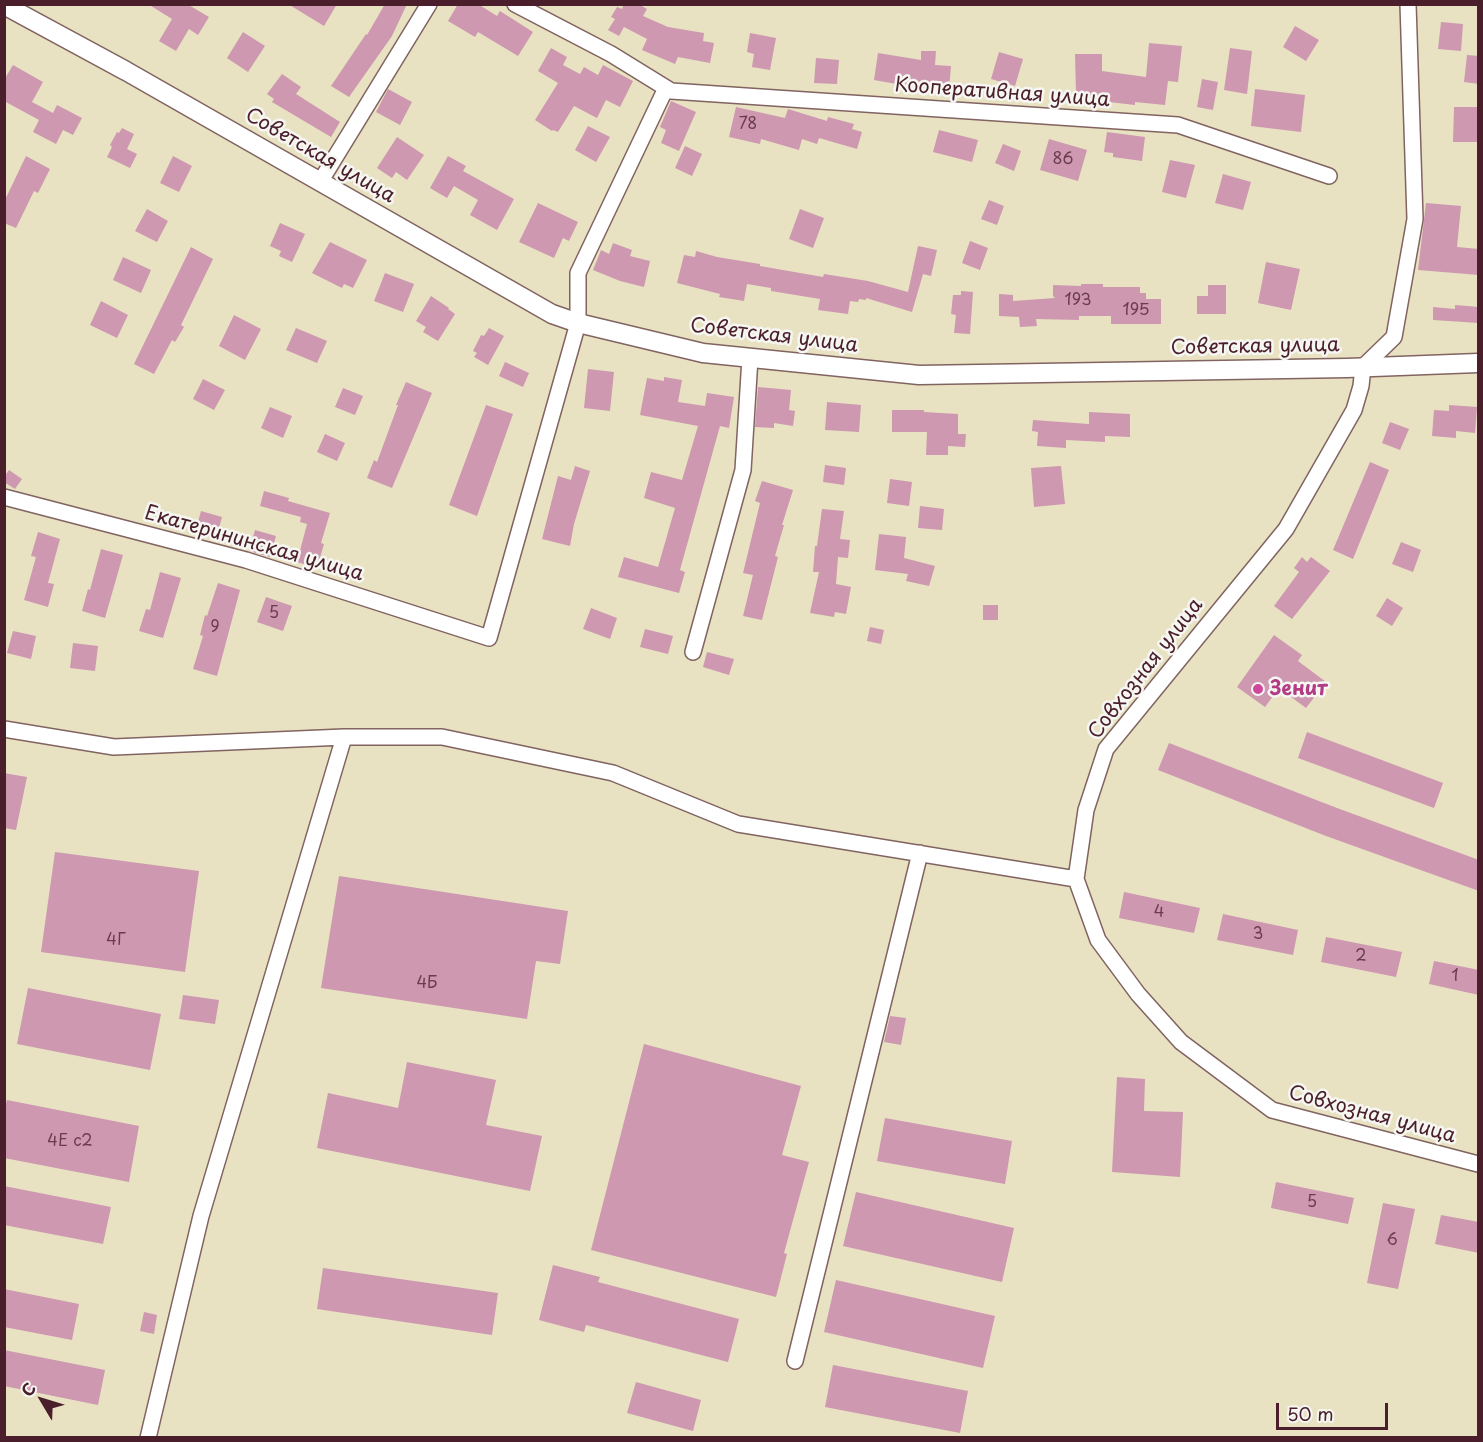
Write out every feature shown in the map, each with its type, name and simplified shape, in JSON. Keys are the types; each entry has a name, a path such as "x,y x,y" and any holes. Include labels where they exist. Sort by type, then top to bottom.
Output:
{"street":[{"path":"320,182 429,4"},
{"name":"Кооперативная улица","path":"515,4 611,54 671,92 1178,126 1329,176"},
{"path":"1355,368 1394,337 1415,219 1408,4"},
{"name":"Советская улица","path":"4,5 126,71 552,314 578,323 703,353 919,375 1309,369 1479,363"},
{"path":"578,323 578,273 666,88"},
{"name":"Екатерининская улица","path":"4,497 246,560 489,638 578,323"},
{"path":"693,652 743,470 750,358"},
{"name":"Совхозная улица","path":"1355,368 1361,386 1354,410 1286,529 1106,748 1086,810 1076,879 1098,940 1138,994 1181,1042 1272,1110 1479,1164"},
{"path":"4,729 114,747 344,737 442,737 613,773 738,824 1076,879"},
{"path":"148,1437 201,1216 344,737"},
{"path":"795,1360 920,853"}],"building":[{"path":"148,4 187,4 209,17 198,35 189,29 176,51 159,41 172,19"},
{"path":"288,4 337,4 324,26"},
{"path":"385,4 407,4 392,36 349,97 331,86 367,35"},
{"path":"458,4 478,4 497,16 500,11 533,32 518,56 478,32 475,37 448,21"},
{"path":"624,4 638,4 647,9 643,16 668,27 704,33 703,41 714,43 710,63 678,57 675,64 642,50 647,39 624,27 619,36 608,30 615,19 611,17 617,7 622,9"},
{"path":"1441,22 1463,24 1461,51 1438,49"},
{"path":"1295,26 1319,40 1306,61 1283,47"},
{"path":"243,32 265,46 248,72 227,58"},
{"path":"750,33 776,38 770,70 752,67 754,54 747,52"},
{"path":"1149,43 1182,46 1178,82 1168,81 1165,105 1109,102 1110,96 1076,96 1075,54 1102,54 1102,71 1146,77"},
{"path":"551,48 567,57 563,65 580,74 584,67 598,75 603,65 633,81 620,107 606,100 597,118 574,106 558,132 552,131 535,120 558,83 538,71"},
{"path":"1230,48 1252,51 1247,94 1224,90"},
{"path":"921,51 936,51 935,65 951,66 949,90 919,88 874,80 878,53 921,60"},
{"path":"999,52 1023,59 1015,86 991,79"},
{"path":"1467,55 1479,56 1479,84 1464,82"},
{"path":"816,58 839,60 837,84 814,83"},
{"path":"13,65 43,82 32,102 53,113 57,105 82,118 73,135 63,130 56,144 33,132 39,120 4,101 4,80"},
{"path":"282,74 301,87 296,94 340,122 331,137 272,102 274,99 267,94"},
{"path":"1202,79 1218,82 1213,110 1197,107"},
{"path":"388,89 412,102 400,125 376,112"},
{"path":"1255,89 1305,95 1301,132 1251,126"},
{"path":"671,101 696,112 679,151 661,143 666,130 660,127"},
{"path":"736,107 785,118 788,109 827,121 828,117 854,124 852,129 862,132 857,149 819,138 817,144 802,139 799,150 761,139 760,144 729,137"},
{"path":"1454,107 1479,107 1479,142 1453,142"},
{"path":"588,126 610,137 596,162 575,150"},
{"path":"122,128 134,134 127,149 137,154 130,168 107,157 112,147 110,145"},
{"path":"939,130 978,140 972,162 933,152"},
{"path":"1107,132 1145,137 1142,161 1113,157 1113,153 1104,152"},
{"path":"397,137 424,155 407,180 396,172 392,178 377,168"},
{"path":"1049,139 1087,150 1078,181 1040,170"},
{"path":"1003,144 1021,151 1014,171 995,163"},
{"path":"685,146 702,154 692,176 675,168"},
{"path":"26,156 50,169 38,193 34,191 16,228 4,223 4,202"},
{"path":"173,156 192,166 179,192 160,183"},
{"path":"448,156 466,166 463,171 514,199 497,230 470,215 478,200 454,186 447,198 430,188"},
{"path":"1170,160 1195,165 1186,198 1162,192"},
{"path":"1223,174 1251,182 1243,210 1215,203"},
{"path":"989,200 1004,206 997,225 981,219"},
{"path":"538,203 578,222 569,241 563,238 554,258 519,242"},
{"path":"1426,203 1461,206 1457,247 1479,249 1479,275 1418,270"},
{"path":"147,209 168,221 157,242 135,231"},
{"path":"800,209 824,218 813,248 789,239"},
{"path":"280,223 305,234 292,262 279,256 281,251 270,246"},
{"path":"970,241 988,248 980,270 962,263"},
{"path":"330,242 367,260 353,288 344,284 342,288 312,273"},
{"path":"613,243 632,250 630,256 650,261 644,287 620,281 593,270 601,250 609,254"},
{"path":"918,246 937,250 931,276 923,274 912,312 866,298 866,300 859,299 858,302 850,301 848,314 818,310 820,299 771,291 771,288 747,284 744,301 719,297 720,294 677,283 684,255 695,257 696,251 760,264 760,266 823,277 824,274 868,281 908,292"},
{"path":"191,247 213,259 181,325 184,327 175,342 172,340 154,374 134,364"},
{"path":"123,257 151,270 141,293 113,280"},
{"path":"1266,262 1300,269 1291,310 1258,303"},
{"path":"385,273 414,284 403,312 374,301"},
{"path":"1081,284 1103,284 1103,287 1140,287 1140,293 1146,293 1146,299 1161,299 1161,324 1111,324 1111,316 1079,316 1079,320 1036,319 1037,326 1020,327 1019,317 999,316 999,294 1013,295 1013,301 1055,298 1053,285 1081,286"},
{"path":"1208,285 1226,285 1226,314 1197,314 1197,296 1208,296"},
{"path":"961,291 973,292 970,334 954,333 956,315 951,314 953,295 961,295"},
{"path":"431,296 455,314 438,341 423,332 426,327 416,321"},
{"path":"101,301 128,315 117,338 90,325"},
{"path":"1455,305 1479,307 1479,323 1433,320 1433,307 1455,309"},
{"path":"234,315 261,329 245,360 219,346"},
{"path":"296,328 327,341 317,363 286,350"},
{"path":"489,328 504,336 488,365 474,357 477,353 473,351 481,335 484,336"},
{"path":"505,362 529,373 523,387 499,376"},
{"path":"588,369 614,372 610,411 584,408"},
{"path":"664,377 682,380 678,402 705,406 707,393 734,397 729,428 720,426 680,570 685,572 679,593 618,577 624,557 658,567 675,508 644,498 651,472 682,480 698,426 640,415 647,378 664,381"},
{"path":"203,379 225,390 214,410 193,399"},
{"path":"406,382 432,393 392,488 367,478 374,460 377,462"},
{"path":"758,387 791,390 789,410 795,411 793,426 774,423 774,428 755,427"},
{"path":"343,388 363,396 355,415 335,407"},
{"path":"827,402 861,405 859,432 825,430"},
{"path":"486,405 513,414 477,516 449,505"},
{"path":"1449,405 1477,407 1475,433 1456,431 1456,438 1432,436 1434,410 1449,411"},
{"path":"270,407 292,416 283,438 261,428"},
{"path":"892,410 924,410 924,412 958,414 958,434 966,434 965,447 948,446 948,455 926,455 927,432 892,432"},
{"path":"1089,412 1130,414 1130,437 1105,436 1105,442 1066,440 1066,448 1037,446 1038,432 1032,431 1033,420 1089,424"},
{"path":"1390,422 1409,429 1400,450 1382,443"},
{"path":"325,434 345,443 337,461 317,452"},
{"path":"1370,462 1389,470 1353,559 1333,550"},
{"path":"825,465 846,468 844,485 823,482"},
{"path":"575,466 590,471 574,524 570,546 542,539 558,476 571,480"},
{"path":"1061,466 1065,504 1034,507 1031,468"},
{"path":"9,470 22,479 15,489 4,482 4,477"},
{"path":"890,479 912,482 909,506 887,503"},
{"path":"762,481 793,490 782,525 784,525 775,556 778,557 762,620 743,616 753,575 743,573 760,503 755,501"},
{"path":"264,491 289,498 288,501 330,513 321,543 324,544 317,568 297,562 307,524 300,522 301,517 260,506"},
{"path":"920,506 944,509 942,530 918,528"},
{"path":"822,509 844,511 840,539 850,540 848,558 838,557 836,584 851,587 846,614 835,612 834,617 810,613 819,572 813,572"},
{"path":"201,511 222,517 216,539 195,533"},
{"path":"255,530 276,536 270,557 249,551"},
{"path":"38,532 60,539 48,583 54,584 48,607 24,600 36,557 31,556"},
{"path":"879,534 906,537 904,558 935,566 929,586 906,581 908,574 875,570"},
{"path":"1401,542 1421,550 1413,572 1392,564"},
{"path":"101,549 123,555 105,618 82,611"},
{"path":"1302,557 1307,562 1311,557 1330,571 1292,619 1274,606 1299,572 1294,568"},
{"path":"160,572 181,578 163,638 139,631 146,609 150,610"},
{"path":"218,583 240,590 217,676 193,669 203,636 200,635 205,615 207,616"},
{"path":"266,597 292,606 283,631 257,622"},
{"path":"1387,598 1403,608 1392,626 1376,616"},
{"path":"983,605 998,605 998,620 983,620"},
{"path":"591,608 617,618 610,639 583,629"},
{"path":"870,627 884,630 881,644 867,641"},
{"path":"645,629 673,636 668,654 640,647"},
{"path":"13,631 36,636 31,659 7,653"},
{"path":"1274,635 1302,655 1298,661 1326,682 1306,708 1279,688 1265,707 1237,687"},
{"path":"73,643 98,646 95,671 70,668"},
{"path":"707,652 734,659 729,675 703,667"},
{"path":"1307,732 1443,783 1434,808 1298,758"},
{"path":"1169,743 1479,860 1479,891 1326,836 1158,770"},
{"path":"4,773 27,777 16,830 4,828"},
{"path":"55,852 199,871 185,972 41,952"},
{"path":"339,876 568,911 560,964 536,961 527,1019 321,988"},
{"path":"1124,892 1200,908 1194,933 1119,918"},
{"path":"1223,914 1298,930 1293,955 1217,940"},
{"path":"1326,937 1402,952 1396,977 1321,962"},
{"path":"1434,961 1479,970 1479,995 1429,984"},
{"path":"28,988 161,1014 150,1070 17,1044"},
{"path":"183,995 219,1000 215,1024 179,1019"},
{"path":"890,1016 906,1018 901,1045 884,1042"},
{"path":"644,1044 801,1086 782,1155 809,1162 784,1253 787,1254 776,1297 591,1250"},
{"path":"407,1062 496,1080 486,1125 542,1136 530,1191 317,1148 328,1093 398,1108"},
{"path":"1117,1077 1145,1079 1144,1111 1183,1112 1180,1177 1112,1172"},
{"path":"7,1100 139,1126 129,1182 4,1158 4,1111"},
{"path":"885,1118 1012,1141 1005,1184 877,1161"},
{"path":"1276,1182 1354,1198 1348,1224 1271,1208"},
{"path":"4,1186 111,1207 103,1244 4,1225"},
{"path":"856,1192 1014,1228 1002,1282 843,1246"},
{"path":"1383,1203 1415,1209 1398,1289 1367,1283"},
{"path":"1441,1215 1479,1222 1479,1253 1435,1244"},
{"path":"553,1265 600,1277 598,1282 739,1319 728,1362 586,1325 584,1332 539,1320"},
{"path":"323,1268 498,1293 492,1335 317,1309"},
{"path":"836,1280 995,1316 983,1368 824,1332"},
{"path":"4,1289 79,1304 72,1340 4,1327"},
{"path":"144,1312 157,1315 154,1334 140,1331"},
{"path":"4,1350 105,1370 98,1405 4,1386"},
{"path":"833,1365 968,1391 960,1433 825,1407"},
{"path":"636,1382 701,1400 693,1431 627,1413"}],"place":[{"name":"Зенит","path":"1258,689"}]}
